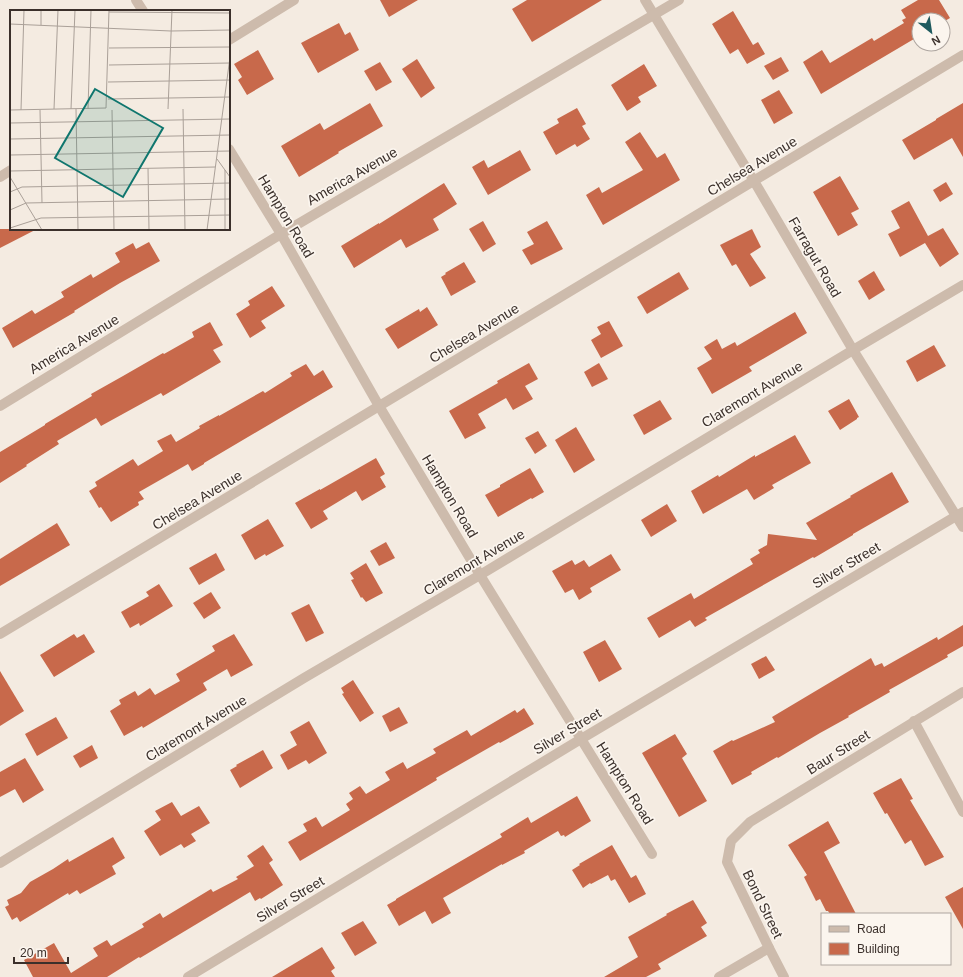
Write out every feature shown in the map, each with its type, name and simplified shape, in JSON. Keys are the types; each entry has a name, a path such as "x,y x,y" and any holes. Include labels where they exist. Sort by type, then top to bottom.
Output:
{"street":[{"path":"136,0 142,10"},
{"path":"230,39 294,0"},
{"name":"Farragut Road","path":"644,0 754,181 853,350 960,514 963,528"},
{"name":"America Avenue","path":"0,406 281,234 679,0"},
{"name":"Chelsea Avenue","path":"0,634 963,55"},
{"name":"Hampton Road","path":"230,151 281,234 379,406 480,575 652,854"},
{"path":"0,177 10,171"},
{"name":"Claremont Avenue","path":"0,863 304,678 480,575 963,285"},
{"name":"Silver Street","path":"188,977 581,739 960,514"},
{"name":"Baur Street","path":"731,841 750,822 963,692"},
{"path":"914,721 963,812"},
{"name":"Bond Street","path":"731,841 727,862 784,977"},
{"path":"719,977 769,948"}],"building":[{"path":"380,0 418,0 389,17"},
{"path":"527,0 602,0 532,42 512,9"},
{"path":"918,0 939,0 946,12 911,12 911,41 821,94 803,62 822,50 830,63 872,38 874,41 904,23 902,20 906,18 901,10"},
{"path":"733,11 753,45 758,42 765,54 747,64 738,49 730,54 712,24"},
{"path":"339,23 345,35 350,32 359,50 318,73 301,43"},
{"path":"258,50 274,79 247,95 238,80 242,77 234,64"},
{"path":"781,57 789,71 773,80 764,66"},
{"path":"417,59 435,88 421,98 402,69"},
{"path":"380,62 392,82 376,91 364,71"},
{"path":"644,64 657,86 638,97 641,102 627,111 611,85"},
{"path":"779,90 793,113 774,124 761,100"},
{"path":"370,103 383,126 299,177 281,146 320,123 324,130"},
{"path":"963,103 963,157 952,138 914,160 902,140"},
{"path":"577,108 586,124 582,126 590,139 577,147 575,144 556,155 543,132 559,123 557,119"},
{"path":"640,132 657,158 665,153 680,180 603,225 586,195 599,187 602,193 643,170 625,142"},
{"path":"520,150 531,170 488,195 472,167 484,160 488,168"},
{"path":"840,176 859,209 851,213 858,225 838,236 813,192"},
{"path":"946,182 953,194 940,202 933,190"},
{"path":"444,183 457,204 433,219 439,230 406,248 401,239 354,268 341,246"},
{"path":"909,201 928,236 943,228 959,254 940,267 925,243 900,257 888,234 900,228 891,211"},
{"path":"483,221 496,244 483,252 469,229"},
{"path":"547,221 563,249 531,265 522,250 534,244 527,232"},
{"path":"0,229 35,230 0,248"},
{"path":"752,229 761,247 750,254 766,278 750,287 736,264 732,266 720,245"},
{"path":"149,242 160,261 120,283 74,311 75,312 13,348 2,328 32,310 35,314 64,297 61,292 91,274 93,278 120,262 115,253 133,243 136,249"},
{"path":"464,262 476,282 451,296 441,277"},
{"path":"874,271 885,290 869,300 858,281"},
{"path":"679,272 689,289 647,314 637,297"},
{"path":"272,286 285,306 261,321 266,328 250,338 236,314 250,305 248,301"},
{"path":"427,307 438,325 398,349 385,329 419,309 420,312"},
{"path":"795,312 807,333 749,367 752,371 712,394 697,368 712,359 704,347 717,339 722,349 735,342 737,346"},
{"path":"609,321 623,346 601,358 591,340 601,334 597,327"},
{"path":"210,322 223,345 213,350 221,362 163,396 161,393 101,426 96,418 57,441 59,444 0,483 0,452 92,396 91,394 194,337 192,332"},
{"path":"934,345 946,366 917,382 906,361"},
{"path":"529,363 538,379 525,386 533,399 513,410 506,398 478,414 486,428 465,439 449,411 498,383 497,381"},
{"path":"599,363 608,379 592,387 584,372"},
{"path":"306,364 314,376 323,370 333,387 192,471 188,464 139,492 144,499 138,502 139,505 111,522 101,507 99,508 89,491 97,486 95,482 133,459 138,466 163,451 157,441 171,434 176,442 200,428 199,426 263,391 265,393 292,376 290,373"},
{"path":"849,399 859,417 840,430 828,411"},
{"path":"660,400 672,419 644,435 633,415"},
{"path":"576,427 595,460 574,473 555,440"},
{"path":"538,431 547,446 535,454 525,438"},
{"path":"795,435 811,463 772,485 774,488 754,500 747,489 703,514 691,491 718,475 719,477 755,455 755,457"},
{"path":"376,458 385,474 380,477 386,487 362,501 356,491 323,511 328,519 311,529 295,503"},
{"path":"530,468 544,492 498,517 485,495"},
{"path":"892,472 909,502 814,558 813,557 705,618 707,620 695,627 690,620 659,638 647,618 691,593 694,599 753,564 750,559 760,553 758,550 767,545 768,534 817,540 806,523"},
{"path":"667,504 677,521 651,537 641,520"},
{"path":"268,519 284,546 255,560 241,535"},
{"path":"57,523 70,545 0,586 0,559"},
{"path":"386,542 395,558 379,566 370,551"},
{"path":"216,553 225,570 199,585 189,568"},
{"path":"611,554 621,570 590,588 592,592 579,600 573,589 565,593 552,571 572,560 575,565 584,560 589,567"},
{"path":"366,563 383,593 366,602 362,597 361,598 351,580 354,579 350,573"},
{"path":"159,584 173,606 140,626 139,623 130,628 121,612 149,596 146,592"},
{"path":"211,592 221,608 204,619 193,603"},
{"path":"309,604 324,633 306,642 291,613"},
{"path":"963,625 963,646 947,655 948,657 889,690 890,692 848,716 849,717 751,772 752,774 732,785 713,751 732,740 733,741 775,722 772,717 871,658 875,666 882,663 884,667 937,637 938,640"},
{"path":"74,634 77,638 84,634 95,652 54,677 40,655"},
{"path":"234,634 253,665 231,677 227,669 203,683 207,690 143,728 142,726 124,736 110,711 121,704 119,700 135,691 138,696 150,688 155,695 180,681 176,674 215,651 212,646"},
{"path":"605,640 622,669 599,682 583,652"},
{"path":"766,656 775,670 759,679 751,664"},
{"path":"0,671 24,711 0,726"},
{"path":"353,680 374,713 360,722 342,694 344,693 341,688"},
{"path":"399,707 408,723 390,732 382,716"},
{"path":"524,708 534,724 436,778 437,780 300,861 288,842 307,831 303,824 316,817 322,827 350,810 346,804 353,799 349,793 360,786 366,794 390,780 385,772 403,762 407,769 436,753 433,749 467,730 471,736 515,710 517,713"},
{"path":"56,717 68,738 37,756 25,734"},
{"path":"309,721 327,753 309,764 306,760 288,770 280,755 297,745 290,732"},
{"path":"675,734 687,754 682,758 707,801 679,817 642,753"},
{"path":"92,745 98,758 80,768 73,756"},
{"path":"263,750 273,768 240,788 230,770"},
{"path":"25,758 44,790 23,803 15,789 0,797 0,772"},
{"path":"901,778 913,799 910,800 944,857 925,866 911,840 905,844 887,813 885,814 873,793"},
{"path":"577,796 591,821 565,837 564,835 561,836 558,831 524,851 525,853 502,864 443,898 451,913 432,924 425,911 399,926 387,905 502,837 500,834 528,817 531,823"},
{"path":"172,802 181,816 199,806 210,823 191,834 196,841 184,848 181,844 160,856 144,831 161,820 155,811"},
{"path":"828,821 840,843 824,852 855,913 829,913 826,911 820,899 816,901 804,877 807,875 788,845"},
{"path":"113,837 125,858 112,866 116,874 80,894 77,890 69,895 68,893 20,922 17,917 12,920 5,907 9,905 7,900 21,893 30,882 68,859 69,862"},
{"path":"263,845 273,860 269,863 283,885 261,899 260,898 255,901 250,892 107,977 33,977 24,960 54,943 71,973 98,956 93,948 107,940 111,946 144,927 142,924 160,913 163,918 211,889 213,892 238,879 236,877 254,866 247,856"},
{"path":"612,845 631,878 636,875 646,894 629,903 615,879 611,881 608,875 591,884 590,883 583,888 572,870 580,865 579,864"},
{"path":"963,887 963,929 945,897"},
{"path":"693,900 707,923 701,927 707,936 658,964 661,969 646,977 604,977 638,957 628,937"},
{"path":"363,921 377,943 355,956 341,933"},
{"path":"322,947 335,968 331,971 335,977 272,977"}]}
